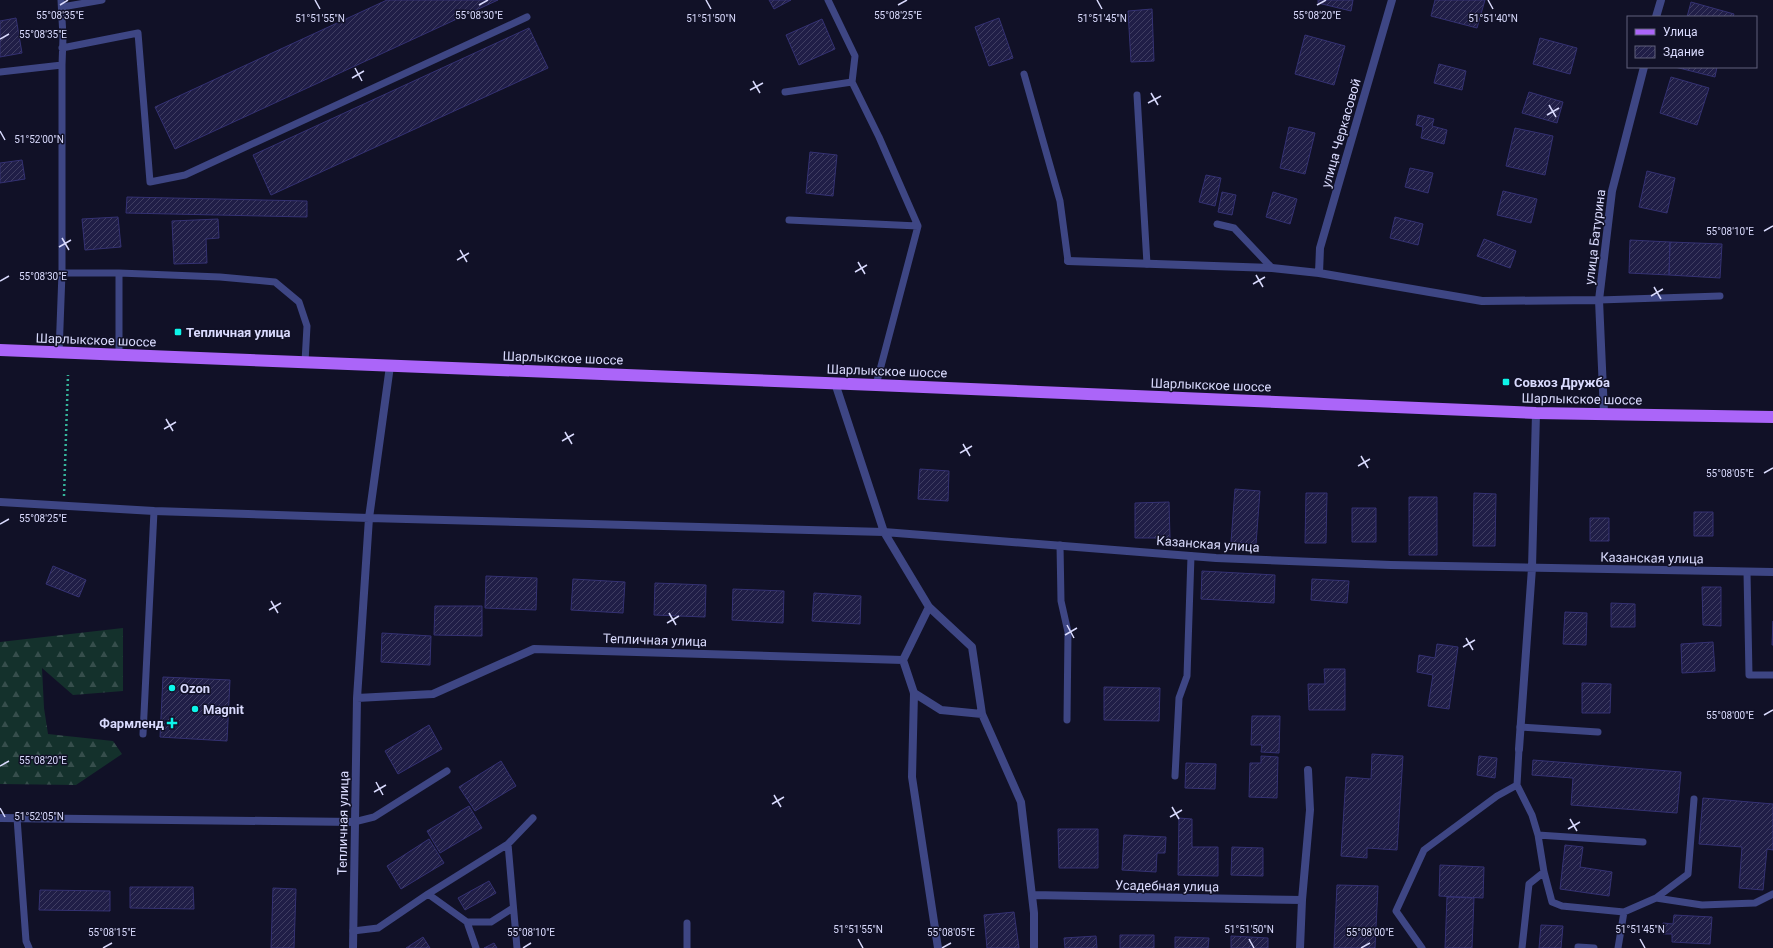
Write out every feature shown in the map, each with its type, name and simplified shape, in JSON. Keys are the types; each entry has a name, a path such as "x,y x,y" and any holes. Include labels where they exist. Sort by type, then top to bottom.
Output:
{"main road":[{"name":"Шарлыкское шоссе","path":"0,350 835,383 1536,413 1773,417"}],"street":[{"name":"улица Черкасовой","path":"1319,273 1320,248 1392,0"},
{"path":"1656,16 1661,0"},
{"name":"улица Батурина","path":"1604,413 1599,300 1612,190 1644,68"},
{"path":"1068,261 1272,268 1319,273 1482,301 1599,300"},
{"name":"Тепличная улица","path":"353,948 357,698 368,518 390,366"},
{"path":"835,383 884,532 929,607 972,647 982,714 1021,802 1034,913 1034,948"},
{"path":"1519,749 1532,568 1536,413"},
{"name":"Казанская улица","path":"0,502 154,511 884,532 1190,556 1391,565 1773,572"},
{"path":"929,607 903,660 914,693 912,778 938,948"},
{"name":"Тепличная улица","path":"357,698 433,694 534,649 903,660"},
{"path":"914,693 941,710 982,714"},
{"path":"1300,948 1302,900 1310,810 1308,770"},
{"path":"0,818 354,822"},
{"name":"Усадебная улица","path":"1032,895 1302,900"}],"lane":[{"path":"59,353 62,273 62,3 102,0"},
{"path":"828,0 855,56 852,82 879,137 918,226 876,385"},
{"path":"62,48 138,33 150,182 185,175 527,17"},
{"path":"0,72 62,65"},
{"path":"1024,74 1060,201 1068,261"},
{"path":"785,92 852,82"},
{"path":"1137,95 1147,264"},
{"path":"789,220 918,226"},
{"path":"1217,224 1234,228 1272,268"},
{"path":"62,273 120,273 220,277 275,282 299,302 307,326 306,362"},
{"path":"119,355 120,273"},
{"path":"1599,300 1720,296"},
{"path":"144,734 154,511"},
{"path":"1060,546 1061,601 1068,632 1067,720"},
{"path":"1175,776 1179,698 1187,676 1190,556"},
{"path":"1747,572 1749,675 1773,675"},
{"path":"1520,728 1598,732"},
{"path":"1519,749 1517,785 1532,815 1538,835 1544,872 1552,902 1562,906 1624,912 1656,898 1688,874 1694,799"},
{"path":"354,822 374,817 447,771"},
{"path":"1422,948 1396,911 1424,850 1497,796 1517,785"},
{"path":"17,818 26,941 29,948"},
{"path":"354,931 378,928 428,894 508,844 534,818"},
{"path":"1538,835 1643,842"},
{"path":"508,844 517,948"},
{"path":"1522,948 1529,884 1544,872"},
{"path":"428,894 467,922 476,948"},
{"path":"1656,898 1702,905 1755,903 1773,894"},
{"path":"467,922 491,922 513,908"},
{"path":"1618,948 1624,912"},
{"path":"687,923 687,948"},
{"path":"1578,947 1594,948"}],"path":[{"path":"63,506 68,375"}],"green space":[{"path":"123,628 123,691 73,695 42,668 44,708 48,734 113,741 122,754 76,785 0,784 0,642"}],"building":[{"path":"387,0 498,0 175,149 155,107"},
{"path":"769,0 791,0 774,9"},
{"path":"1318,0 1353,0 1351,11 1318,3"},
{"path":"1435,0 1485,0 1477,28 1431,16"},
{"path":"1691,2 1734,14 1733,16 1687,16"},
{"path":"1152,9 1154,61 1131,62 1128,11"},
{"path":"16,18 22,53 0,57 0,21"},
{"path":"999,18 1013,58 989,66 975,27"},
{"path":"822,19 835,49 799,65 786,35"},
{"path":"529,28 548,68 271,195 253,155"},
{"path":"1305,35 1345,46 1334,85 1295,74"},
{"path":"1540,38 1577,48 1570,74 1533,64"},
{"path":"1439,64 1466,71 1462,90 1434,83"},
{"path":"1679,68 1717,68 1715,77"},
{"path":"1671,77 1709,88 1697,125 1660,113"},
{"path":"1529,92 1563,102 1557,123 1522,113"},
{"path":"1418,115 1434,119 1432,126 1447,130 1444,144 1421,138 1423,127 1416,125"},
{"path":"1289,127 1315,133 1305,174 1280,168"},
{"path":"1515,128 1553,136 1545,175 1506,166"},
{"path":"810,152 837,155 833,196 806,193"},
{"path":"22,160 25,179 0,183 0,163"},
{"path":"1410,168 1433,173 1428,193 1405,187"},
{"path":"1647,171 1675,178 1667,213 1639,207"},
{"path":"1206,175 1221,178 1215,206 1199,202"},
{"path":"1503,191 1537,199 1531,223 1497,215"},
{"path":"1222,192 1236,195 1232,215 1218,212"},
{"path":"1273,192 1297,199 1290,224 1266,217"},
{"path":"127,197 307,201 307,217 126,213"},
{"path":"118,217 121,247 85,250 82,219"},
{"path":"1395,217 1423,224 1418,245 1390,238"},
{"path":"218,219 219,238 206,239 207,263 174,264 172,221"},
{"path":"1484,239 1516,251 1510,268 1477,256"},
{"path":"1630,240 1670,242 1669,275 1629,273"},
{"path":"1670,242 1722,244 1720,278 1669,275"},
{"path":"920,469 949,471 948,501 918,499"},
{"path":"1235,489 1260,491 1256,544 1231,542"},
{"path":"1306,493 1327,493 1326,543 1305,543"},
{"path":"1474,493 1496,494 1495,546 1473,546"},
{"path":"1409,497 1437,497 1437,555 1409,555"},
{"path":"1169,502 1170,538 1135,538 1135,503"},
{"path":"1352,508 1376,508 1376,542 1352,542"},
{"path":"1694,512 1713,512 1713,536 1694,536"},
{"path":"1590,518 1609,518 1609,541 1590,541"},
{"path":"53,566 86,580 79,597 46,584"},
{"path":"1202,571 1275,575 1274,603 1201,599"},
{"path":"486,576 537,578 536,610 485,608"},
{"path":"573,579 625,582 623,613 571,610"},
{"path":"1312,579 1349,581 1347,603 1311,600"},
{"path":"655,583 706,585 705,617 654,615"},
{"path":"1702,587 1721,587 1721,626 1703,625"},
{"path":"733,589 784,591 783,623 732,620"},
{"path":"814,593 861,596 860,624 812,621"},
{"path":"1611,603 1635,604 1635,627 1611,627"},
{"path":"435,606 482,606 482,636 434,635"},
{"path":"1565,612 1587,613 1586,645 1563,644"},
{"path":"1773,621 1773,645 1772,645"},
{"path":"382,633 431,636 430,665 381,662"},
{"path":"1713,642 1715,671 1682,673 1681,644"},
{"path":"1437,644 1458,647 1449,709 1428,706 1433,675 1417,672 1419,655 1435,658"},
{"path":"1324,669 1345,669 1345,710 1309,710 1308,684 1325,684"},
{"name":"Magnit","path":"163,677 230,680 227,741 160,737"},
{"path":"1582,683 1611,684 1610,713 1582,713"},
{"path":"1104,687 1160,688 1159,721 1104,720"},
{"path":"1252,716 1280,716 1279,753 1261,752 1262,745 1251,745"},
{"path":"429,725 442,749 398,774 385,751"},
{"path":"1372,754 1403,756 1397,850 1367,848 1367,858 1341,856 1346,777 1371,779"},
{"path":"1261,756 1278,757 1277,798 1249,797 1250,763 1261,763"},
{"path":"1479,756 1497,758 1495,778 1477,775"},
{"path":"1533,760 1681,772 1677,813 1571,805 1573,778 1532,775"},
{"path":"501,761 516,786 475,811 459,787"},
{"path":"1186,763 1216,764 1215,789 1185,788"},
{"path":"1703,798 1773,804 1773,850 1767,849 1763,890 1739,888 1742,847 1699,844"},
{"path":"469,806 482,828 440,853 427,831"},
{"path":"1179,818 1192,819 1192,847 1218,847 1218,876 1178,875"},
{"path":"1058,829 1098,829 1098,868 1059,868"},
{"path":"1124,835 1166,837 1165,853 1157,853 1156,872 1122,870"},
{"path":"429,839 444,863 401,889 387,866"},
{"path":"1565,845 1583,847 1580,867 1612,872 1609,896 1560,889"},
{"path":"1232,847 1263,848 1263,876 1231,875"},
{"path":"1440,865 1484,867 1483,898 1439,896"},
{"path":"489,881 496,893 465,910 458,898"},
{"path":"1337,885 1378,886 1375,948 1334,948"},
{"path":"130,887 193,887 194,909 130,908"},
{"path":"273,888 296,889 294,948 271,948"},
{"path":"40,890 110,891 110,911 39,910"},
{"path":"1447,897 1474,898 1472,948 1445,948"},
{"path":"1014,912 1019,948 987,948 984,915"},
{"path":"1674,915 1712,917 1710,944 1672,942 1672,934 1663,934 1663,923 1673,924"},
{"path":"1541,925 1563,926 1561,948 1539,948"},
{"path":"1120,935 1154,935 1154,948 1120,948"},
{"path":"1096,936 1097,948 1065,948 1064,938"},
{"path":"1231,936 1268,938 1268,948 1231,948"},
{"path":"423,937 430,948 406,948"},
{"path":"1175,937 1209,938 1208,948 1175,948"},
{"path":"494,943 497,948 484,948"}],"place":[{"name":"Тепличная улица","path":"178,332"},
{"name":"Совхоз Дружба","path":"1506,382"},
{"name":"Ozon","path":"172,688"},
{"name":"Magnit","path":"195,709"},
{"name":"Фармленд","path":"172,723"}]}
